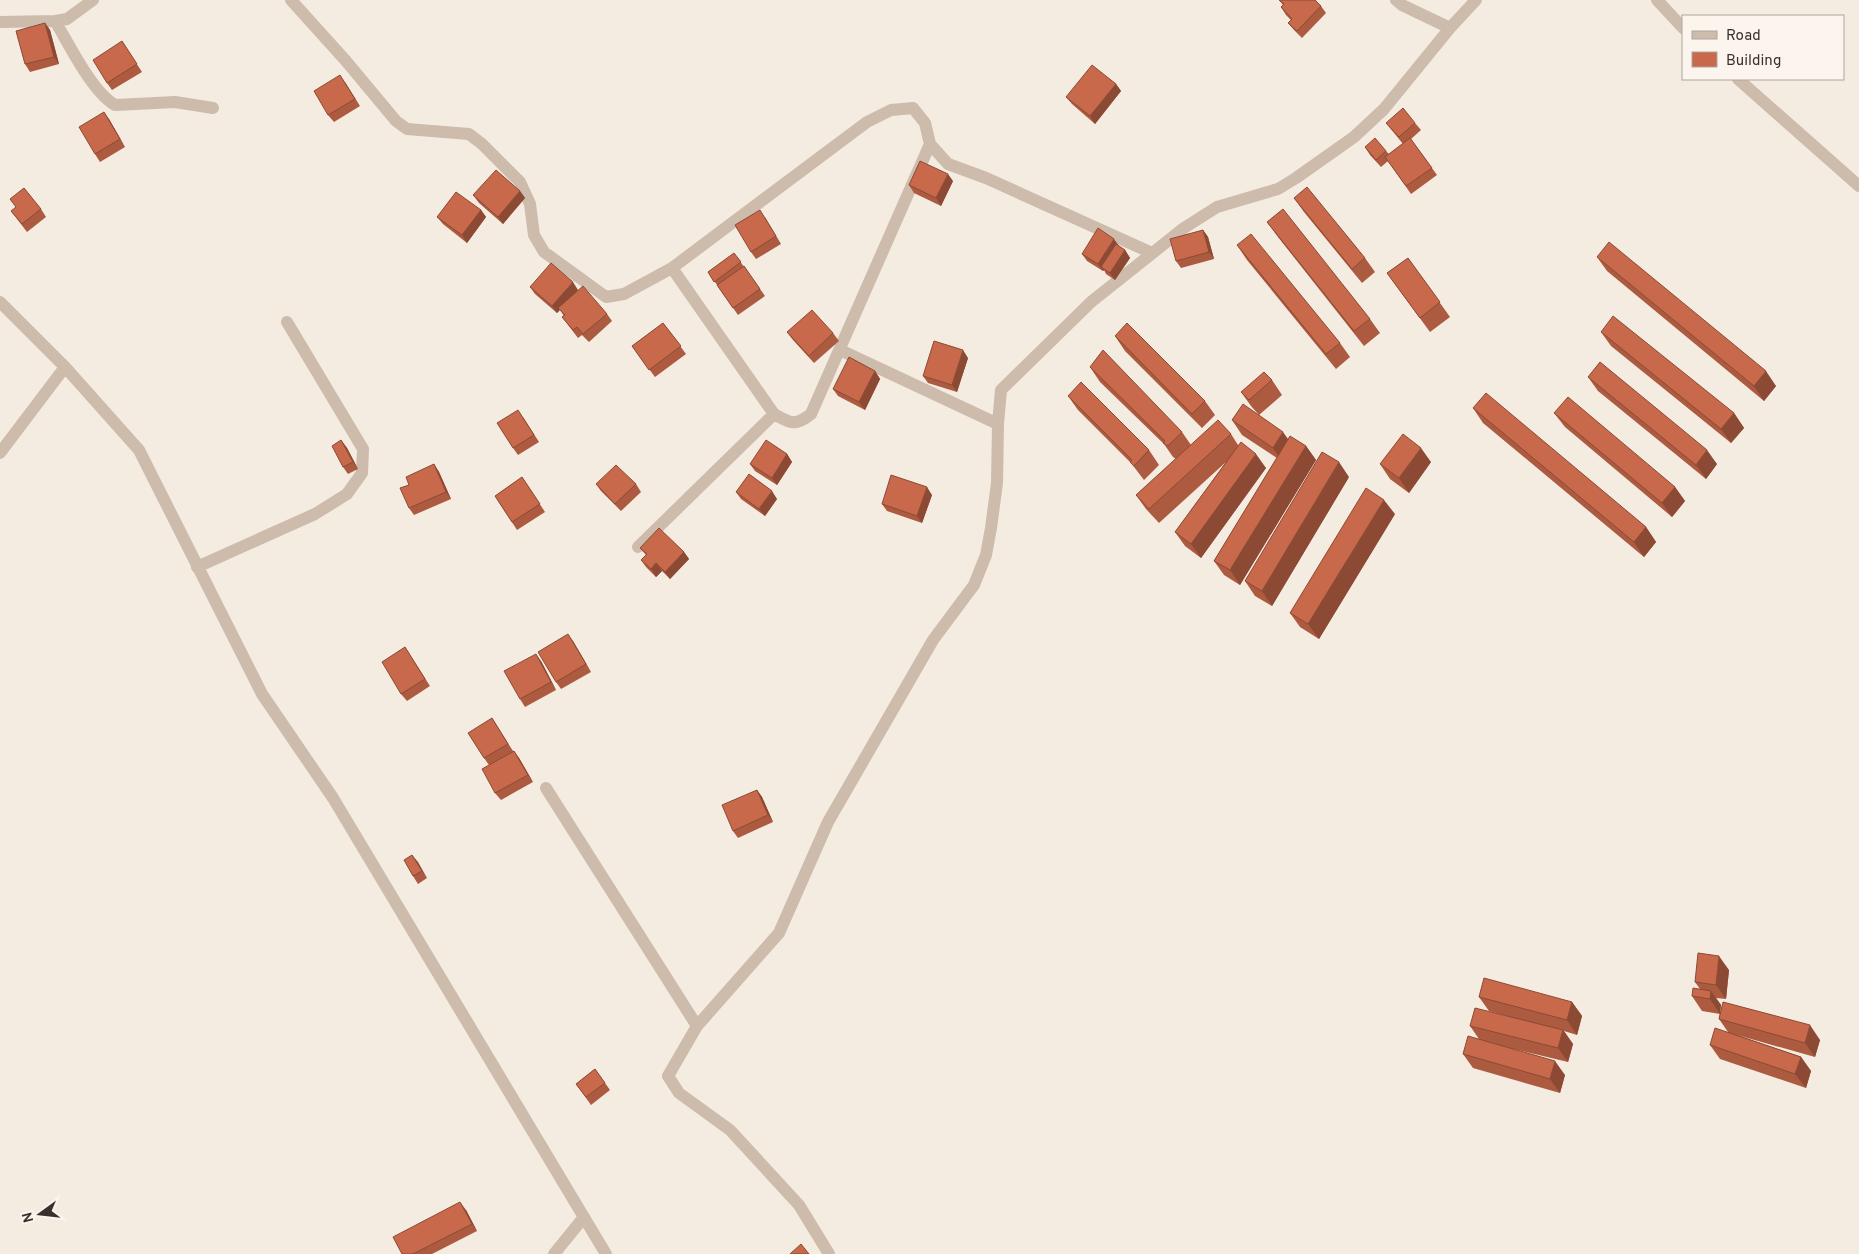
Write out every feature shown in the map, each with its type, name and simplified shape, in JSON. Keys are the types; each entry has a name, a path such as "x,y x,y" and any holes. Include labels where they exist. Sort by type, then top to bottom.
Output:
{"street":[{"path":"0,22 67,19 93,0"},
{"path":"291,0 346,61 396,121 408,129 469,134 482,144 520,182 530,204 534,235 544,252 606,297 624,294 672,268 867,122 891,110 913,108 925,123 930,144 948,164 986,178 1152,253"},
{"path":"1396,0 1402,5 1450,28"},
{"path":"828,1254 799,1205 730,1130 679,1093 668,1076 697,1026 779,933 828,822 933,640 974,585 986,555 991,528 997,483 998,424 1001,390 1091,302 1184,228 1217,207 1278,189 1354,137 1384,109 1450,28 1476,0"},
{"path":"1657,0 1682,27"},
{"path":"55,21 83,68 106,100 114,105 175,102 213,108"},
{"path":"1739,80 1859,186"},
{"path":"672,268 774,414 788,422 801,422 812,414 930,144"},
{"path":"0,302 65,367 139,450 262,694 338,807 606,1254"},
{"path":"197,567 315,514 347,494 362,473 363,449 287,322"},
{"path":"840,350 998,424"},
{"path":"0,453 65,367"},
{"path":"638,547 774,414"},
{"path":"546,788 697,1026"},
{"path":"554,1254 584,1217"}],"building":[{"path":"1279,0 1315,0 1321,6 1297,31 1288,23 1292,19 1281,7 1284,4"},
{"path":"45,23 54,57 25,64 16,31"},
{"path":"122,41 137,64 107,83 93,60"},
{"path":"1092,65 1116,84 1090,116 1066,97"},
{"path":"340,75 355,99 328,115 314,91"},
{"path":"1403,108 1415,123 1399,137 1386,123"},
{"path":"104,112 120,139 95,154 79,127"},
{"path":"1375,138 1386,151 1376,160 1365,147"},
{"path":"1410,138 1432,168 1406,186 1385,157"},
{"path":"920,161 948,174 936,198 909,185"},
{"path":"496,170 520,191 498,217 473,195"},
{"path":"1307,187 1365,258 1352,269 1294,198"},
{"path":"24,188 41,209 22,224 11,211 16,207 10,199"},
{"path":"456,192 481,210 462,235 437,217"},
{"path":"1283,209 1370,319 1354,331 1267,222"},
{"path":"760,210 776,236 751,252 735,225"},
{"path":"1098,228 1114,239 1098,264 1082,254"},
{"path":"1203,230 1209,252 1176,261 1170,239"},
{"path":"1251,234 1340,343 1326,354 1237,245"},
{"path":"1609,242 1766,371 1754,386 1597,257"},
{"path":"1116,244 1125,250 1110,273 1101,267"},
{"path":"734,253 741,262 714,282 708,272"},
{"path":"1408,258 1440,302 1420,318 1387,273"},
{"path":"551,263 573,282 552,306 530,287"},
{"path":"744,266 760,289 733,308 717,285"},
{"path":"583,286 607,314 583,334 577,327 573,330 562,317 565,315 558,308"},
{"path":"812,310 833,333 809,356 787,332"},
{"path":"1613,316 1734,413 1721,429 1601,332"},
{"path":"663,323 681,346 649,370 632,346"},
{"path":"1127,323 1205,401 1192,414 1115,336"},
{"path":"934,341 963,350 952,385 923,376"},
{"path":"1103,350 1182,432 1168,446 1090,367"},
{"path":"849,357 875,371 859,402 833,389"},
{"path":"1600,362 1707,450 1696,465 1588,377"},
{"path":"1264,372 1272,380 1249,400 1241,392"},
{"path":"1081,382 1149,450 1134,466 1130,462 1132,460 1068,396"},
{"path":"1486,393 1646,527 1634,542 1473,408"},
{"path":"1568,397 1675,487 1662,503 1554,413"},
{"path":"1243,404 1283,432 1273,448 1232,420"},
{"path":"518,410 534,435 513,448 497,423"},
{"path":"1218,420 1231,434 1149,509 1136,495"},
{"path":"1403,434 1421,448 1399,478 1380,464"},
{"path":"1290,436 1306,446 1230,570 1214,561"},
{"path":"341,440 353,462 343,467 332,446"},
{"path":"766,440 787,454 772,478 750,464"},
{"path":"1241,442 1256,454 1191,544 1175,532"},
{"path":"1322,452 1339,462 1262,591 1245,581"},
{"path":"434,464 446,492 409,508 400,488 409,485 406,477"},
{"path":"616,465 636,484 615,504 596,484"},
{"path":"749,474 772,491 759,509 736,492"},
{"path":"891,475 927,487 917,516 882,504"},
{"path":"522,477 540,504 512,522 495,496"},
{"path":"1366,488 1384,500 1308,624 1290,613"},
{"path":"659,528 684,552 665,572 656,563 651,569 641,560 647,554 640,548"},
{"path":"568,634 586,664 556,682 538,652"},
{"path":"405,647 425,679 401,694 382,662"},
{"path":"536,654 551,682 520,699 504,671"},
{"path":"492,718 508,744 484,758 468,733"},
{"path":"514,751 528,775 495,793 482,769"},
{"path":"757,790 768,815 733,831 722,805"},
{"path":"412,855 422,871 413,876 404,860"},
{"path":"1698,953 1719,956 1716,985 1695,982"},
{"path":"1484,978 1572,1002 1567,1020 1479,997"},
{"path":"1693,988 1711,991 1710,999 1692,996"},
{"path":"1723,1002 1810,1025 1805,1043 1719,1019"},
{"path":"1475,1008 1563,1030 1558,1048 1470,1026"},
{"path":"1715,1028 1801,1057 1795,1074 1710,1045"},
{"path":"1468,1036 1555,1061 1550,1079 1463,1054"},
{"path":"595,1069 605,1083 586,1097 576,1084"},
{"path":"460,1202 472,1224 413,1254 402,1254 393,1237"},
{"path":"801,1244 809,1254 790,1254"}]}
